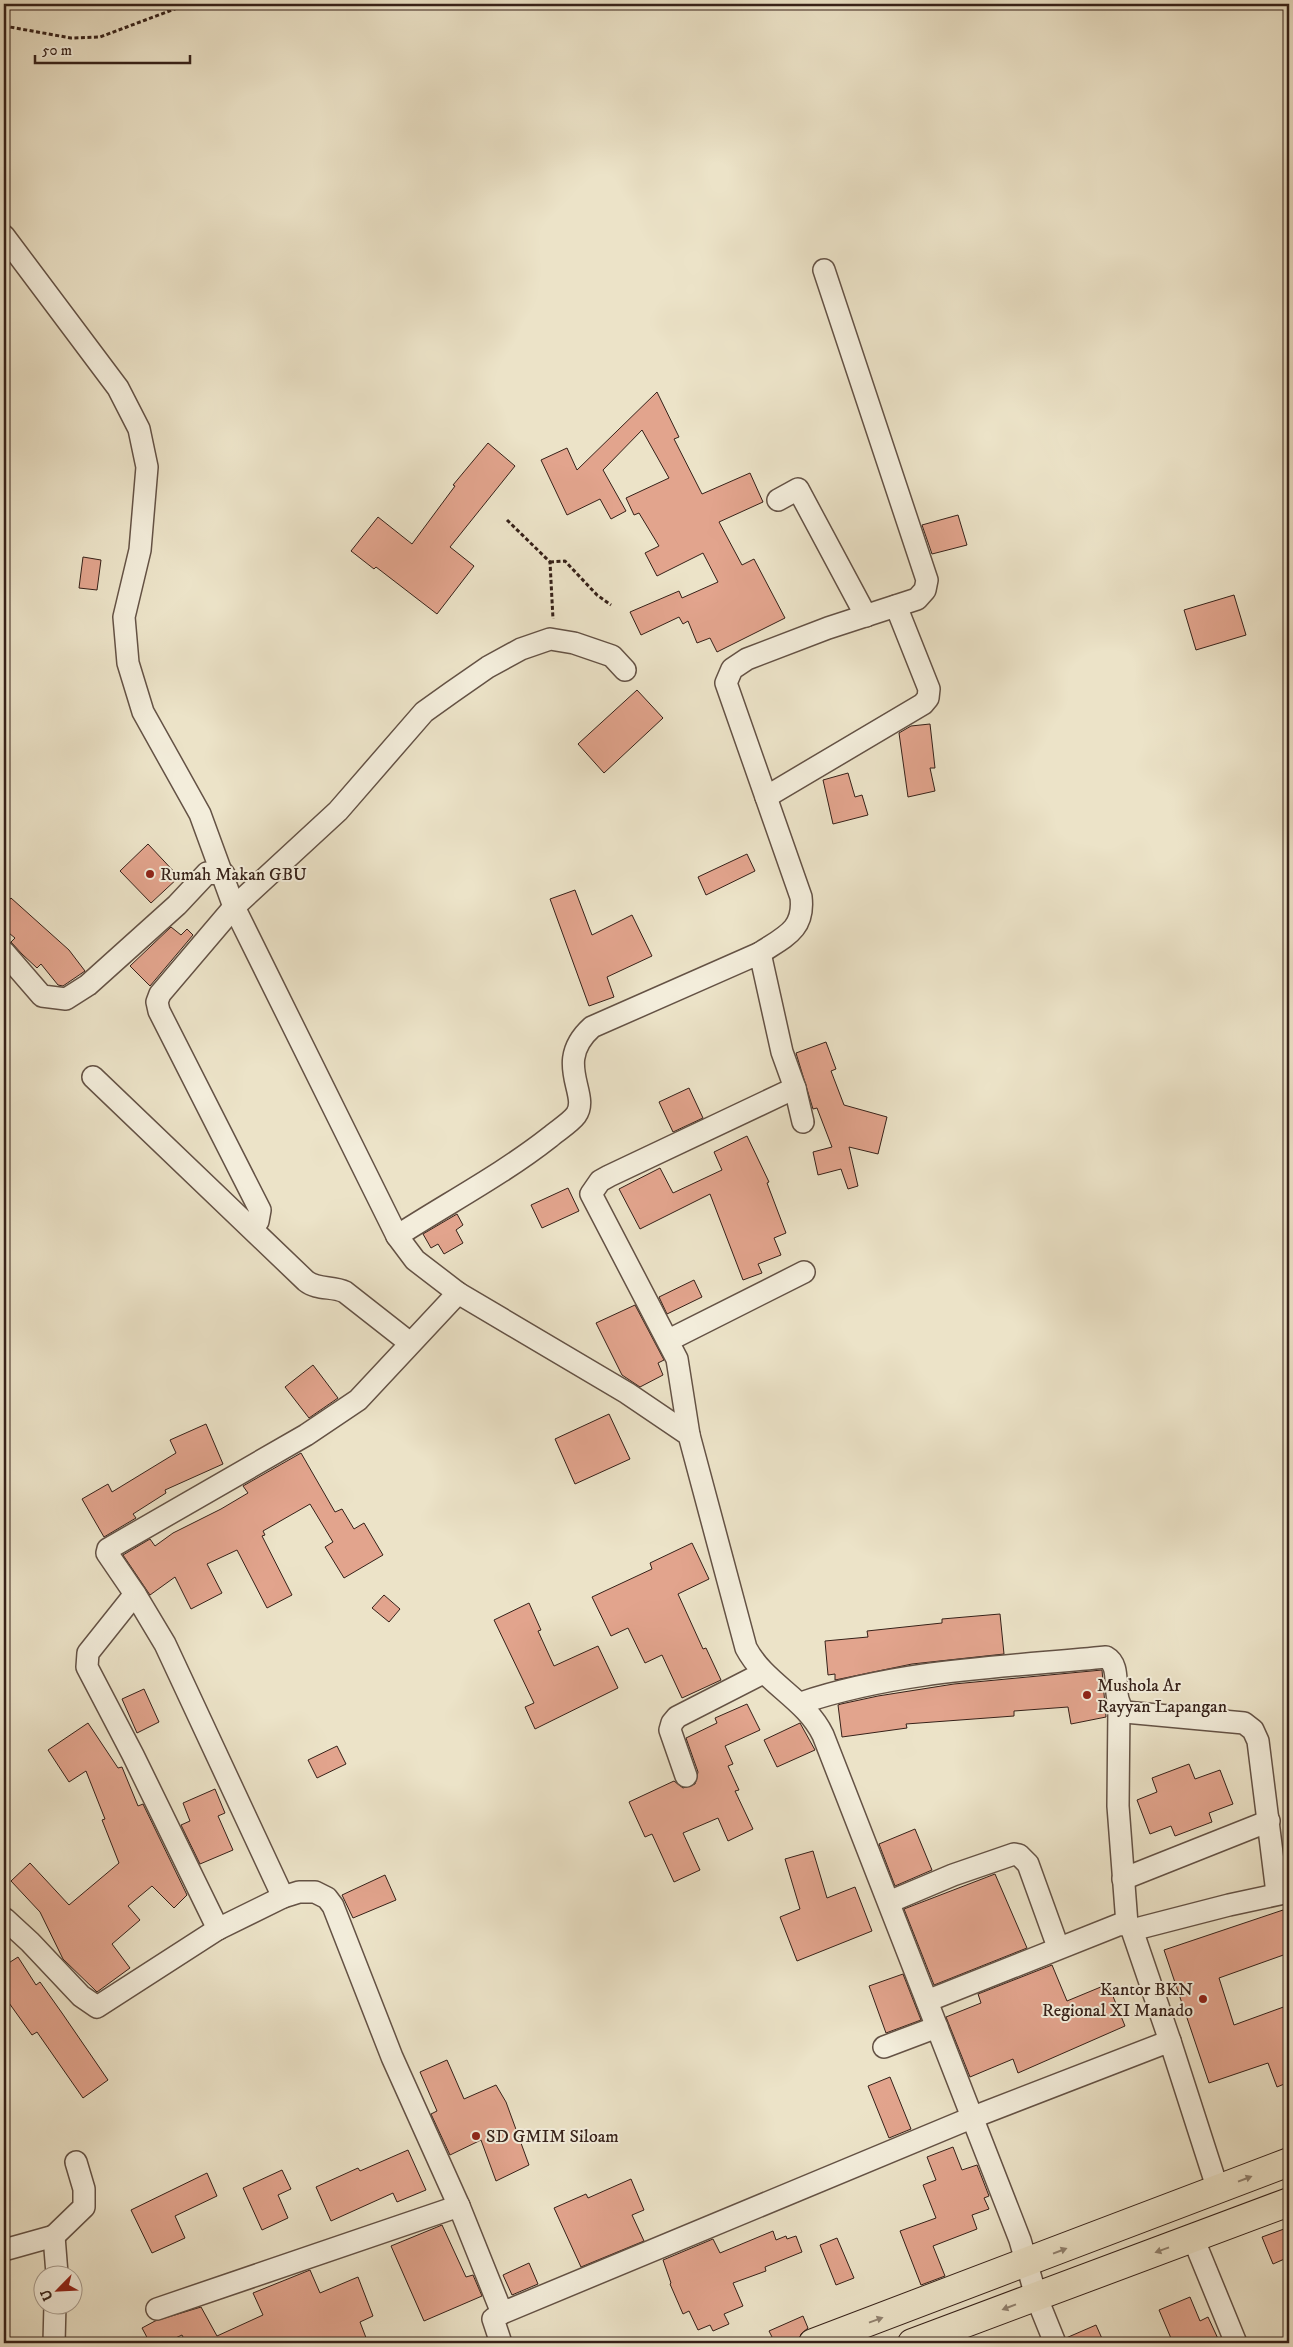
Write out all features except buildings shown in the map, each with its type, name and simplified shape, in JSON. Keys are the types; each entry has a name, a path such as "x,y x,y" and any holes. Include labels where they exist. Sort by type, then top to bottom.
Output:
{"highway":[{"path":"814,2343 1289,2162"},
{"path":"912,2343 1289,2202"}],"street":[{"path":"4,236 118,388 139,429 147,467 140,550 124,617 128,663 143,712 200,814 224,874 234,907 397,1236 415,1260 458,1293 627,1393 690,1435"},
{"path":"397,1236 534,1149 576,1116 579,1105 572,1057 581,1037 592,1027 760,953 792,932 799,922 803,911 802,897 726,683 728,675 732,669 747,660 917,599 925,590 927,580 824,270"},
{"path":"778,500 798,489 866,616"},
{"path":"766,796 844,752 923,704 928,698 928,689 896,606"},
{"path":"250,1226 260,1218 260,1210 159,1011 158,1002 160,994 234,907 338,811 424,712 488,667 521,649 550,640 574,643 612,656 624,670"},
{"path":"4,952 42,996 66,999 88,986 170,912 207,873 224,874"},
{"path":"760,953 782,1052 795,1088 803,1122"},
{"path":"93,1077 309,1284 336,1288 345,1292 410,1343"},
{"path":"795,1088 609,1176 600,1181 591,1194 678,1359 690,1435 746,1648 763,1673 801,1703 816,1721 823,1734 1027,2263 1036,2296 1055,2343"},
{"path":"669,1340 804,1272"},
{"path":"283,1897 165,1644 135,1594 107,1556 108,1549 241,1473 321,1425 358,1400 458,1293"},
{"path":"135,1594 88,1653 87,1667 133,1754 218,1929"},
{"path":"801,1703 836,1691 890,1679 1106,1657 1112,1660 1119,1706 1118,1806 1123,1879 1129,1927 1170,2041 1218,2190"},
{"path":"686,1776 670,1730 672,1723 677,1717 763,1673"},
{"path":"927,2001 1058,1947 1118,1925 1129,1927 1283,1893 1258,1740 1253,1730 1244,1723 1125,1712 1119,1706"},
{"path":"1123,1879 1270,1822"},
{"path":"889,1902 953,1875 1014,1854 1023,1857 1028,1864 1058,1947"},
{"path":"4,1919 30,1942 81,1996 97,2006 218,1929 283,1897 299,1892 315,1892 326,1898 333,1906 392,2057 459,2206 502,2312"},
{"path":"884,2047 937,2027"},
{"path":"501,2343 492,2319 502,2312 971,2118 1170,2041"},
{"path":"4,2250 54,2236 84,2207 84,2189 76,2162"},
{"path":"157,2309 459,2206"},
{"path":"54,2236 56,2264"},
{"path":"1193,2238 1236,2343"},
{"path":"54,2343 55,2314"}],"path":[{"path":"4,26 71,38 100,37 188,4"},
{"path":"507,520 550,562 554,616 550,640"},
{"path":"550,562 565,562 596,595 612,604"}],"place":[{"name":"Rumah Makan GBU","path":"150,874"},
{"name":"Mushola Ar Rayyan Lapangan","path":"1087,1695"},
{"name":"Kantor BKN Regional XI Manado","path":"1203,1999"},
{"name":"SD GMIM Siloam","path":"476,2136"}]}
